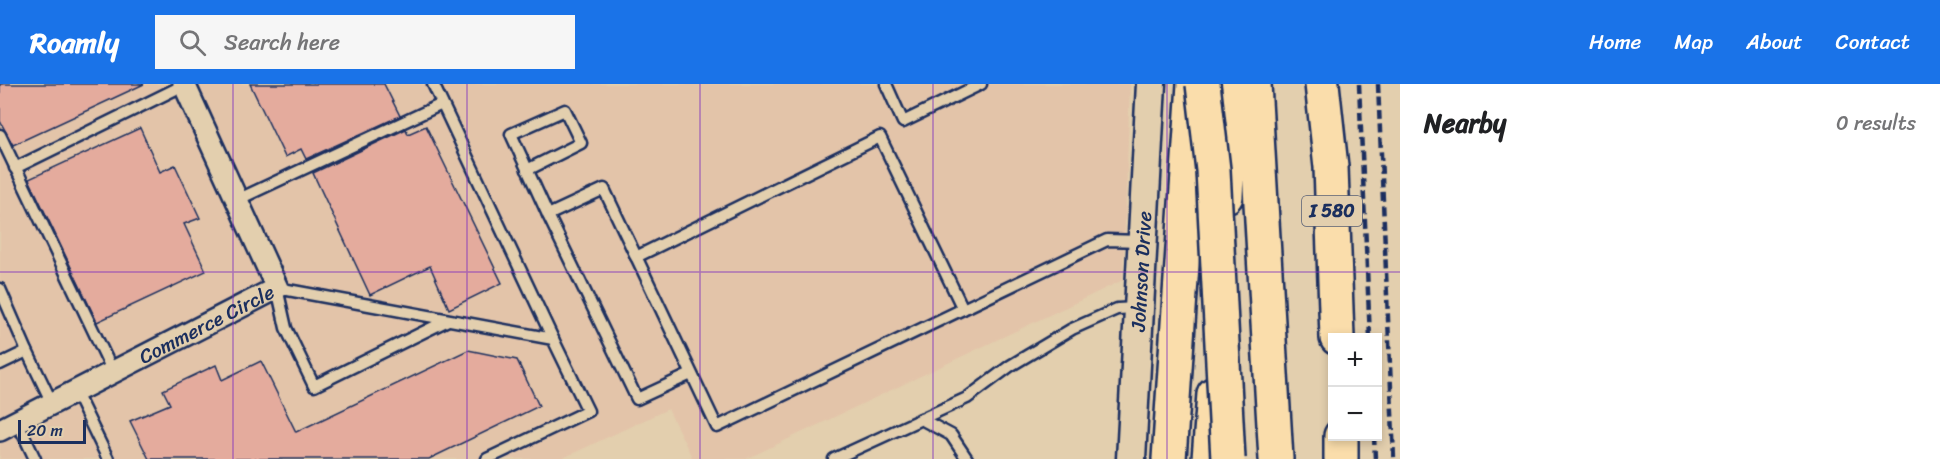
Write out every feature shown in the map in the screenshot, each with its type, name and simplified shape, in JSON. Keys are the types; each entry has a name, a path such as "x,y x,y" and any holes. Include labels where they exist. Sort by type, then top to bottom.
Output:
{"highway":[{"path":"1169,459 1194,84"},
{"path":"1203,84 1213,170 1228,459"},
{"path":"1209,459 1220,318 1231,84"},
{"path":"1254,84 1276,459"},
{"name":"I 580","path":"1322,84 1330,167 1337,333"},
{"path":"1341,441 1341,459"}],"street":[{"name":"Johnson Drive","path":"1131,459 1151,84"},
{"name":"Commerce Circle","path":"8,425 277,288 184,85"}],"lane":[{"path":"433,84 588,411 488,459"},
{"path":"886,84 903,122 981,84"},
{"path":"15,168 184,85"},
{"path":"237,200 442,104"},
{"path":"527,170 580,144 565,110 511,134 527,170 548,215 637,399 692,374"},
{"path":"0,135 113,372"},
{"path":"636,257 880,137 963,309"},
{"path":"548,215 604,189 717,427 1107,240 1144,241"},
{"path":"448,320 314,386 286,328 277,288 553,339"},
{"path":"0,289 52,403"},
{"path":"834,459 967,398 1010,366 1072,329 1117,309 1140,308"},
{"path":"0,364 27,351"},
{"path":"75,391 108,459"},
{"path":"921,419 951,435 967,459"},
{"path":"8,425 35,459"}],"shaded area":[{"path":"0,84 1130,84 1123,280 746,459 693,459 668,409 561,459 0,459"}],"building":[{"path":"0,84 144,84 13,145 0,121"},
{"path":"250,84 384,84 400,116 306,159 301,149 285,157"},
{"path":"426,126 502,283 449,309 430,266 370,295 313,173 406,129 408,134"},
{"path":"140,128 160,172 175,165 200,218 184,224 206,271 97,322 29,179"},
{"path":"468,350 517,360 539,406 429,459 149,459 130,421 170,404 163,390 216,365 222,380 261,361 296,432"}],"railway":[{"path":"1359,84 1370,333"},
{"path":"1378,84 1394,459"},
{"path":"1374,441 1375,459"}]}
